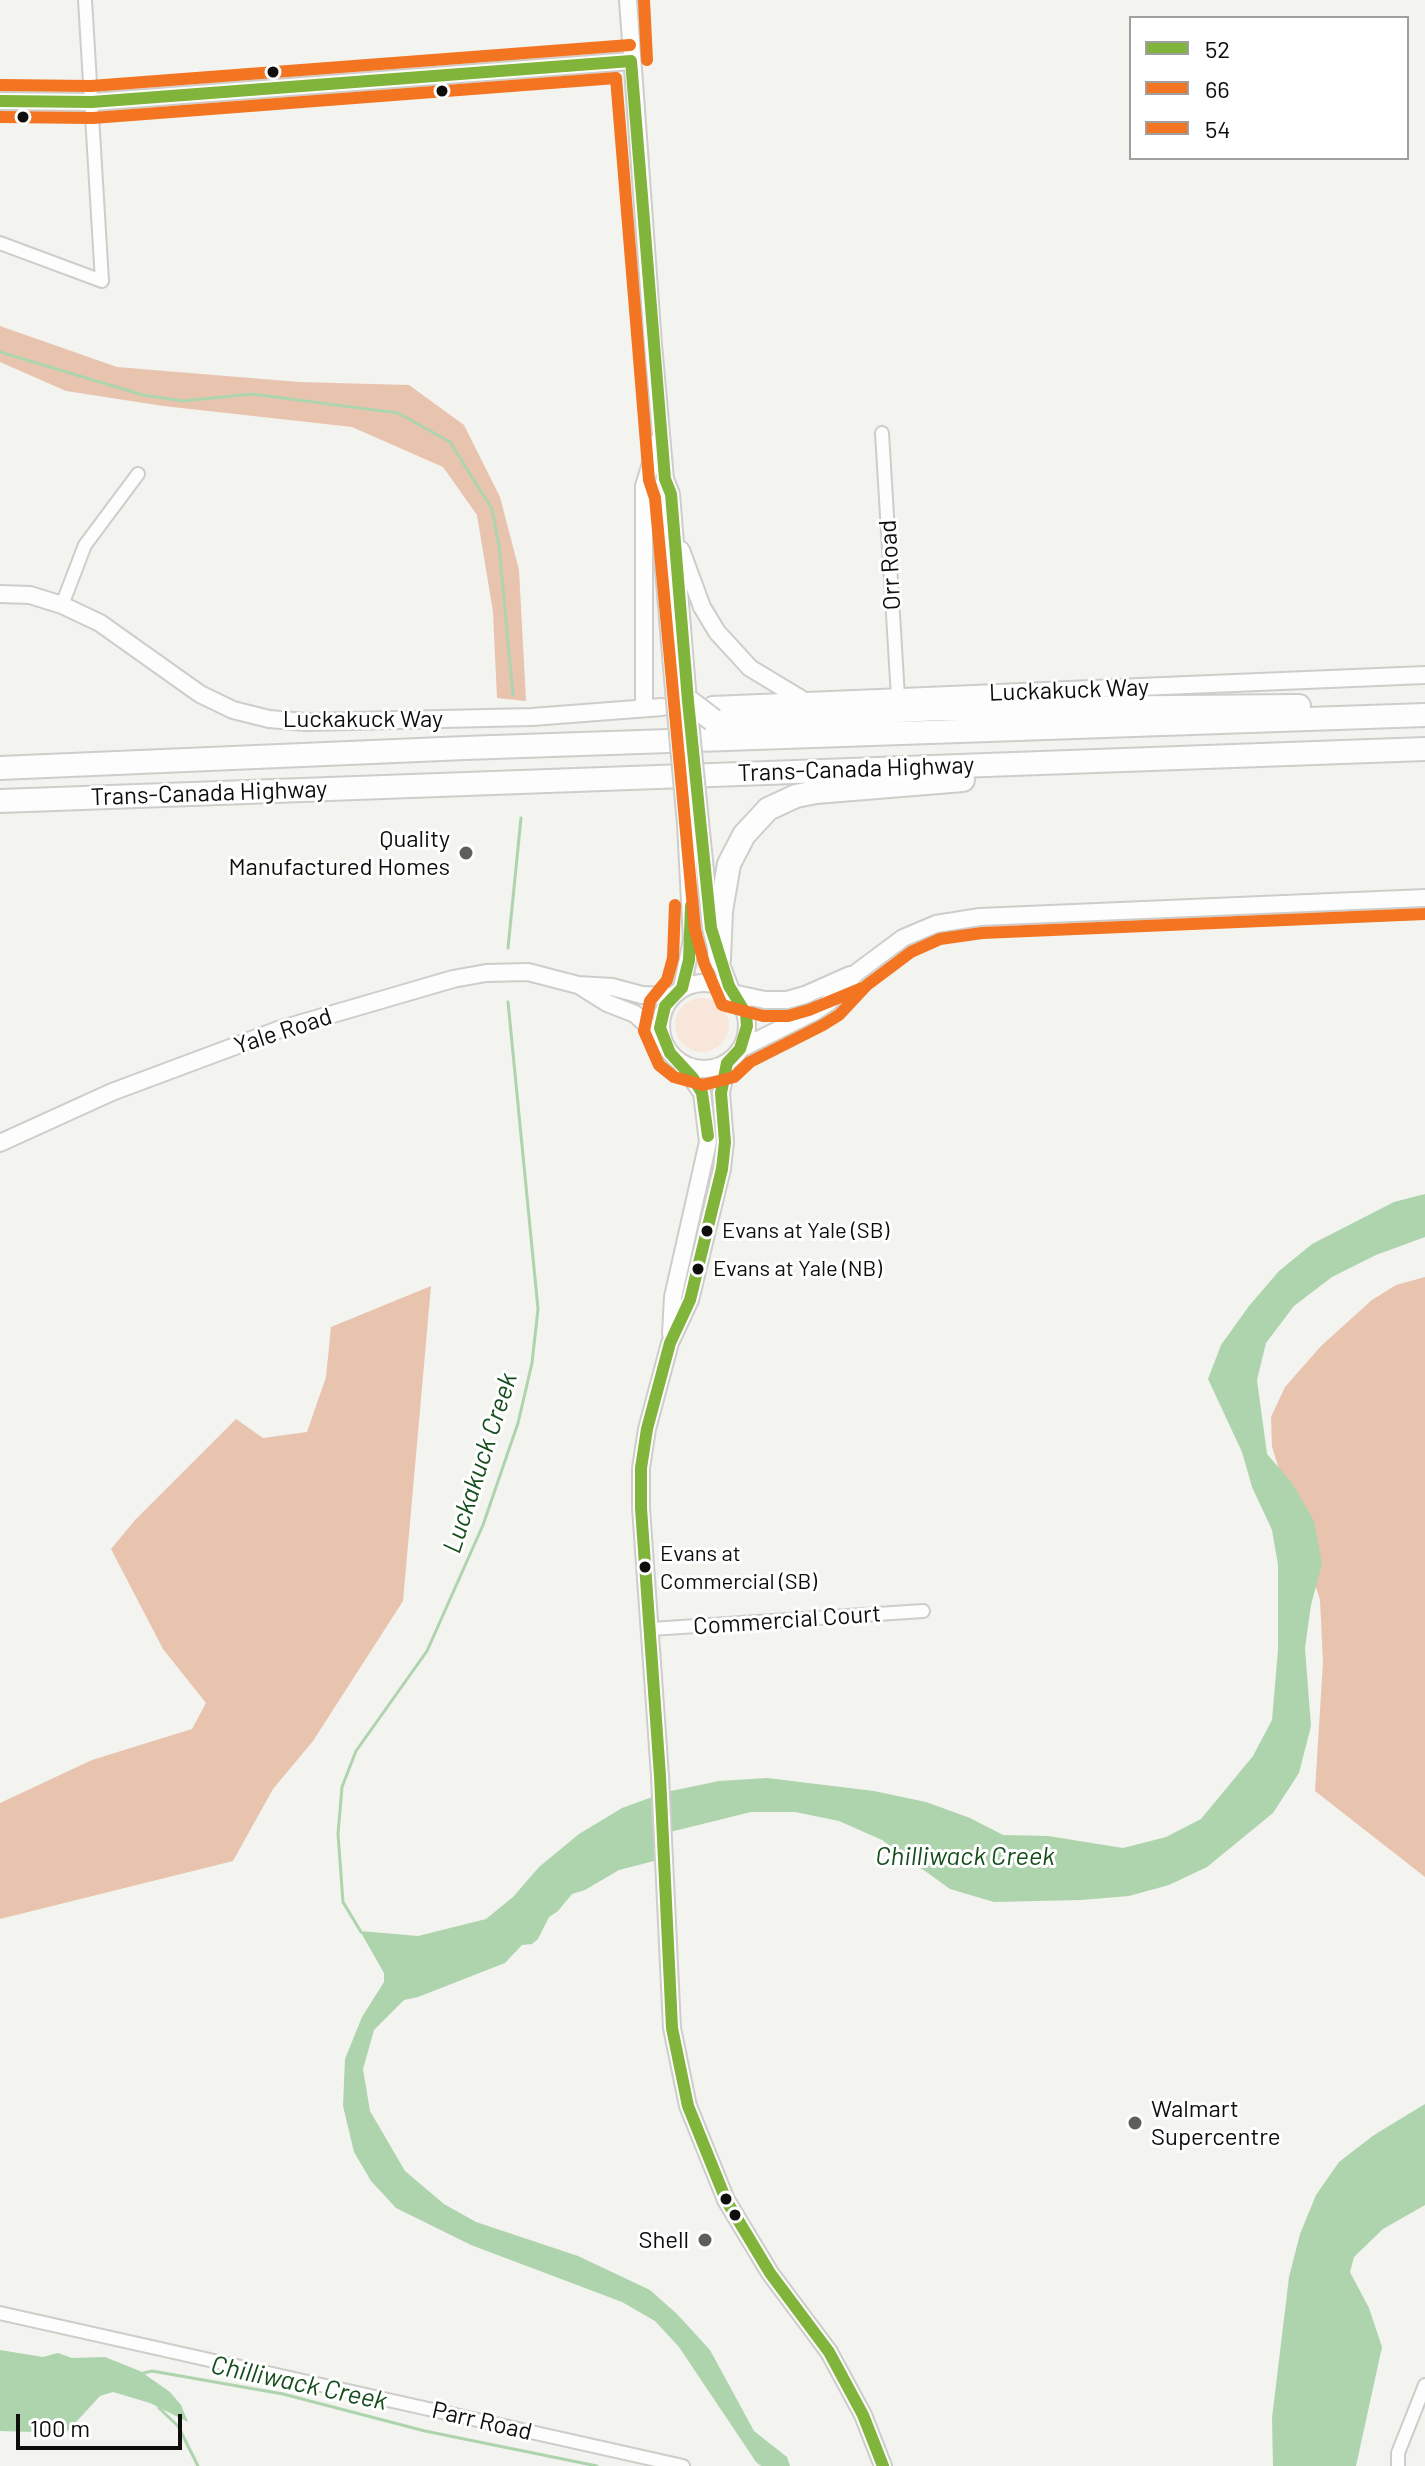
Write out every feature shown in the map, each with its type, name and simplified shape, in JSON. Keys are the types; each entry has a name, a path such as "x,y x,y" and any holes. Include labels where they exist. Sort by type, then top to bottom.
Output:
{"highway":[{"path":"688,701 698,719 938,709 1323,705 1362,718"},
{"name":"Trans-Canada Highway","path":"0,768 465,748 1425,715"},
{"name":"Trans-Canada Highway","path":"0,801 1425,749"},
{"path":"719,959 725,886 735,849 754,821 768,809 796,796 829,790 1226,757"}],"street":[{"path":"0,243 102,281 85,0"},
{"path":"628,0 665,479 671,494 675,534 680,679 698,719 692,940 677,992 661,1017 663,1040 670,1053 702,1093 708,1142 673,1297 670,1343"},
{"path":"0,101 92,102 631,61"},
{"path":"644,708 644,486 661,432"},
{"name":"Orr Road","path":"882,433 898,697"},
{"path":"62,605 85,545 138,474"},
{"path":"665,479 658,498 680,679 688,701"},
{"path":"675,534 702,607 717,632 750,668 804,701"},
{"name":"Luckakuck Way","path":"0,594 30,595 62,605 100,623 200,694 233,710 269,719 306,722 518,717 662,707"},
{"path":"748,703 750,668"},
{"name":"Luckakuck Way","path":"698,719 748,703 1425,675"},
{"path":"693,823 711,928 732,993"},
{"path":"883,2466 873,2436 829,2352 747,2237 726,2200 698,2132 678,2068 672,2028 641,1468 647,1429 670,1343 690,1300 722,1169 725,1142 721,1093 727,1063 740,1049 828,1003 856,973 903,938 936,924 980,917 1425,898"},
{"name":"Yale Road","path":"0,1143 112,1092 278,1030 453,979 486,973 528,972 578,985 612,987 642,995 677,992"},
{"path":"732,993 765,1000 787,1000 856,973"},
{"path":"677,992 705,982 732,993 741,1002 747,1026 740,1049"},
{"name":"Yale Road","path":"578,985 607,1003 635,1014 663,1040"},
{"path":"681,1063 704,1069 727,1063"},
{"name":"Commercial Court","path":"651,1629 923,1611"},
{"name":"Parr Road","path":"0,2313 683,2466"},
{"path":"1398,2466 1398,2453 1425,2385"}],"shaded area":[{"path":"0,326 117,367 299,382 409,385 464,425 500,497 519,570 526,701 497,698 493,612 477,515 443,467 352,427 163,406 66,391 0,362"},
{"path":"702,998 721,1006 729,1025 721,1044 702,1052 683,1044 675,1025 683,1006"},
{"path":"1425,1277 1425,1877 1315,1791 1323,1662 1320,1600 1272,1447 1271,1417 1285,1387 1321,1346 1372,1300 1396,1285"},
{"path":"431,1286 403,1601 313,1741 273,1789 233,1861 0,1919 0,1803 92,1760 192,1729 206,1703 163,1649 111,1549 135,1520 236,1419 263,1438 307,1432 326,1377 331,1327"}],"water":[{"name":"Chilliwack Creek","path":"1425,1194 1425,1237 1376,1255 1332,1277 1294,1306 1266,1343 1257,1380 1267,1454 1292,1483 1314,1521 1322,1564 1311,1605 1305,1648 1311,1726 1299,1773 1273,1813 1207,1867 1169,1885 1129,1896 994,1902 950,1889 882,1840 839,1821 795,1812 751,1812 670,1832 661,1854 654,1861 619,1870 572,1894 549,1917 538,1939 532,1944 522,1945 505,1963 404,2000 374,2030 363,2069 370,2111 405,2171 444,2204 476,2222 578,2256 650,2290 710,2350 754,2431 787,2457 790,2466 761,2466 756,2462 679,2347 655,2321 622,2302 471,2245 396,2208 371,2181 354,2152 343,2106 345,2059 362,2017 384,1982 384,1973 360,1931 418,1936 486,1919 513,1897 539,1867 579,1834 622,1808 666,1792 719,1781 767,1778 874,1791 926,1802 970,1818 1003,1835 1048,1836 1123,1848 1166,1837 1201,1819 1253,1756 1272,1720 1278,1650 1278,1565 1272,1530 1252,1487 1242,1452 1208,1379 1221,1345 1279,1271 1312,1244 1394,1202"},
{"path":"1425,2104 1425,2205 1383,2229 1354,2257 1350,2272 1369,2308 1382,2347 1356,2466 1273,2466 1272,2418 1289,2277 1300,2234 1316,2195 1339,2162 1374,2135"},
{"path":"0,2350 43,2357 58,2353 72,2358 105,2357 140,2371 170,2392 181,2405 188,2422 150,2403 113,2392 100,2396 66,2433 0,2431"}],"waterway":[{"name":"Luckakuck Creek","path":"0,352 143,395 183,401 252,394 398,413 450,442 492,509 499,546 513,695"},
{"name":"Luckakuck Creek","path":"508,948 521,818"},
{"name":"Luckakuck Creek","path":"361,1932 343,1902 338,1834 342,1787 356,1751 427,1651 483,1525 518,1423 532,1363 538,1309 508,1002"},
{"name":"Chilliwack Creek","path":"140,2374 152,2371 283,2394 425,2431 597,2466"},
{"path":"160,2404 159,2408 178,2426 198,2466"}],"transit line":[{"name":"54","path":"644,0 647,60"},
{"name":"54","path":"0,85 91,86 630,45"},
{"name":"52","path":"0,101 92,102 631,61 665,479 671,494 711,928 729,986 746,1014 747,1026 740,1049 727,1063 721,1093 725,1142 722,1169 690,1300 670,1343 647,1429 641,1468 672,2028 688,2106 726,2200 770,2273 829,2352 863,2415 883,2466"},
{"name":"66","path":"0,117 93,118 616,78 649,480 655,498 695,930 704,963 722,1005 763,1016 788,1016 862,988"},
{"name":"66","path":"675,905 673,958 667,980 650,1001 644,1031 659,1065 674,1077 703,1085 734,1077 750,1062 823,1025 839,1015 867,985 911,952 940,939 982,933 1425,914"},
{"name":"52","path":"691,906 689,960 682,988 665,1006 660,1028 670,1053 702,1093 708,1136"}],"place":[{"name":"Quality Manufactured Homes","path":"466,853"},
{"name":"Evans at Yale (SB)","path":"707,1231"},
{"name":"Evans at Yale (NB)","path":"698,1269"},
{"name":"Evans at Commercial (SB)","path":"645,1567"},
{"name":"Walmart Supercentre","path":"1135,2123"},
{"name":"Shell","path":"705,2240"}]}
